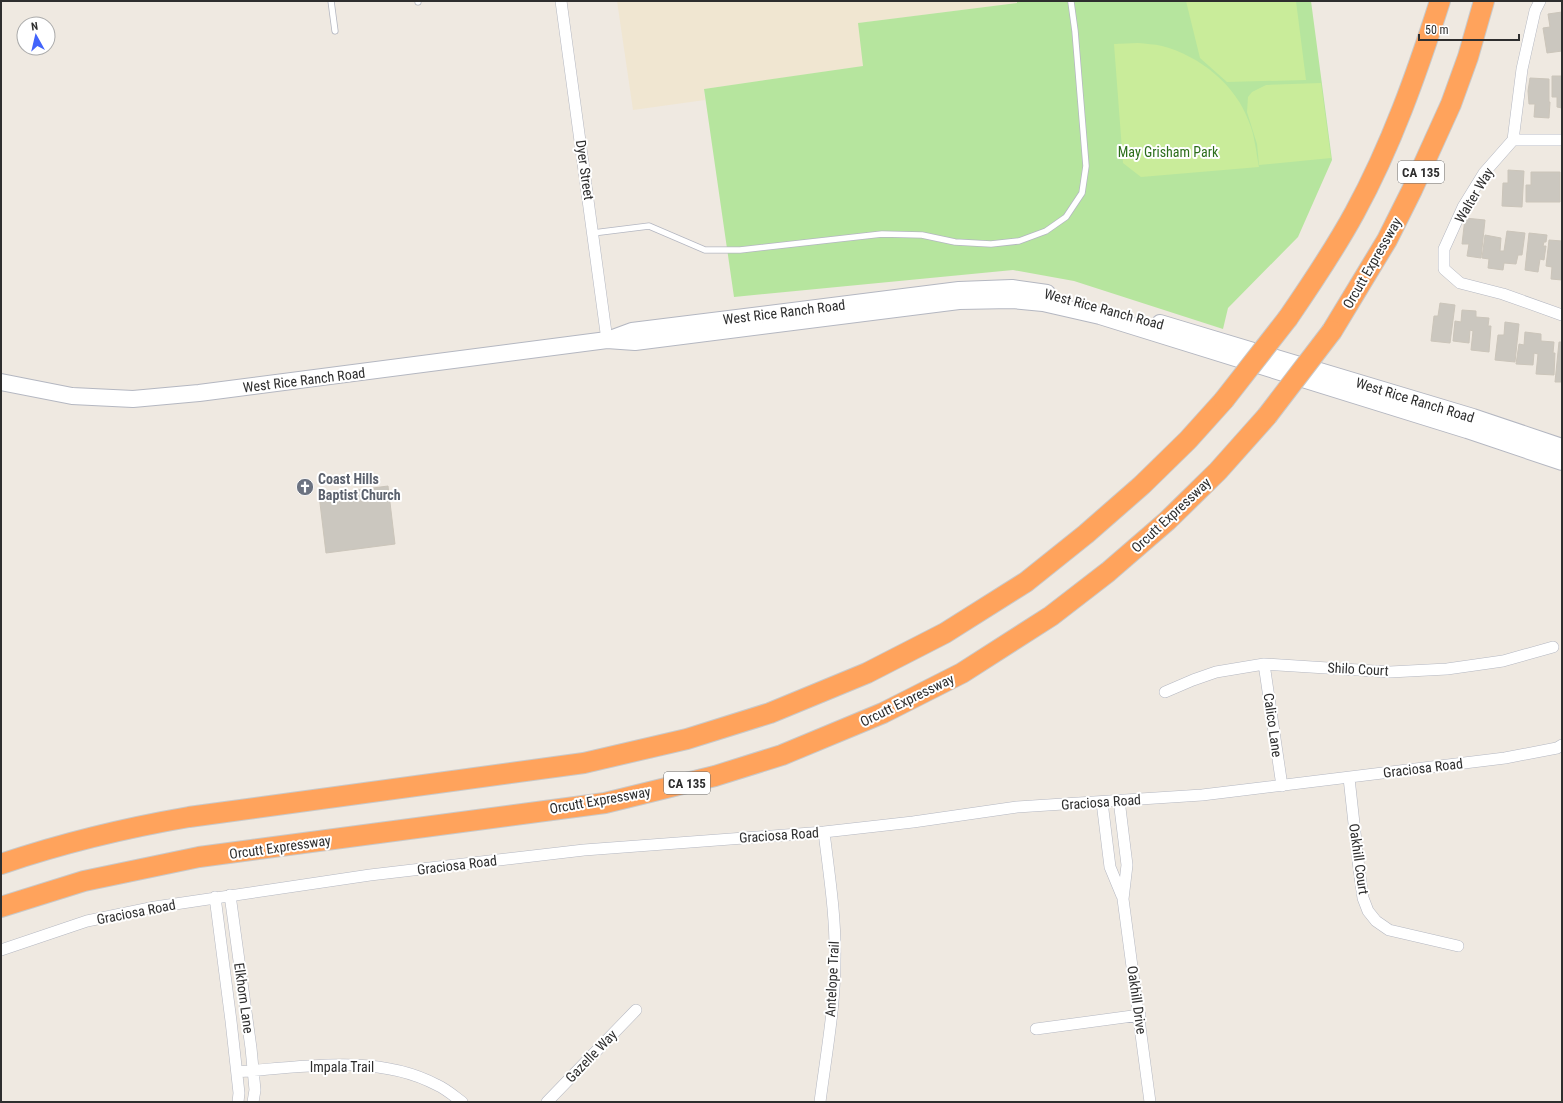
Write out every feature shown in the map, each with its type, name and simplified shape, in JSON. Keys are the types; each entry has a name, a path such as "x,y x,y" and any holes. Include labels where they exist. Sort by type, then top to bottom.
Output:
{"highway":[{"name":"CA 135","path":"1,864 85,838 137,826 189,817 584,763 688,739 770,714 867,674 945,633 1026,582 1086,534 1142,485 1188,440 1224,400 1288,318 1325,263 1362,198 1385,149 1422,57 1440,1"},
{"name":"Orcutt Expressway","path":"1,908 84,881 199,857 605,803 715,776 782,755 883,712 962,673 1050,616 1108,572 1167,521 1218,471 1267,416 1332,331 1387,240 1412,190 1451,104 1468,57 1484,1"}],"main road":[{"name":"West Rice Ranch Road","path":"607,340 632,331 959,290 1012,288 1046,292 1100,305 1473,417 1562,447"},
{"name":"West Rice Ranch Road","path":"1,382 72,396 132,399 199,393 607,340 635,342 959,301 1012,300 1043,303 1100,316 1452,425 1562,462"}],"street":[{"name":"Dyer Street","path":"561,1 607,340"},
{"path":"1540,1 1535,11 1522,69 1513,140 1562,140"},
{"name":"Walter Way","path":"1513,140 1484,173 1464,207 1444,249 1444,269 1460,283 1503,294 1547,311 1562,315"},
{"name":"Shilo Court","path":"1165,692 1216,672 1264,664 1390,672 1447,669 1503,661 1553,647"},
{"name":"Calico Lane","path":"1264,664 1282,786"},
{"name":"Graciosa Road","path":"1,950 87,922 155,907 370,875 584,850 824,832 913,822 1017,807 1202,795 1505,758 1556,748 1562,745"},
{"name":"Oakhill Court","path":"1348,778 1358,869 1363,898 1368,911 1376,921 1390,930 1458,946"},
{"name":"Oakhill Drive","path":"1119,800 1127,865 1123,899"},
{"name":"Oakhill Drive","path":"1102,802 1110,867 1123,899 1140,1015 1150,1102"},
{"name":"Antelope Trail","path":"820,1102 835,979 836,958 833,910 824,832"},
{"name":"Elkhorn Lane","path":"230,895 253,1071 255,1090 253,1102"},
{"name":"Elkhorn Lane","path":"215,897 232,1021 237,1072 238,1102"},
{"name":"Gazelle Way","path":"547,1102 636,1010"},
{"path":"1036,1029 1140,1015"},
{"name":"Impala Trail","path":"237,1072 313,1066 371,1065 410,1073 438,1085 462,1102"}],"lane":[{"path":"331,1 336,31"},
{"path":"593,233 649,226 705,250 740,250 882,234 922,235 955,242 991,244 1019,241 1046,231 1066,217 1082,193 1086,166 1075,31 1071,2"}],"shaded area":[{"path":"617,1 1018,1 1018,3 859,23 864,66 704,89 705,100 633,110"}],"green space":[{"name":"May Grisham Park","path":"1017,1 1311,1 1332,160 1298,237 1228,308 1223,329 1074,281 1013,270 734,297 704,89 863,66 858,23 1017,3"},
{"path":"1186,1 1296,1 1306,80 1227,82 1200,58"},
{"path":"1138,43 1162,46 1190,57 1215,74 1226,84 1243,109 1251,127 1259,167 1141,177 1123,163 1114,44"},
{"path":"1321,83 1331,158 1259,165 1257,144 1247,112 1248,97 1252,92 1266,85"}],"building":[{"path":"1562,12 1562,51 1547,53 1543,28 1550,27 1548,14"},
{"path":"1552,76 1562,76 1562,108 1557,107 1557,97 1552,97"},
{"path":"1530,78 1549,79 1549,118 1534,117 1535,104 1529,104 1528,91"},
{"path":"1508,170 1524,171 1522,207 1502,206 1503,183 1508,183"},
{"path":"1531,172 1560,172 1560,202 1526,202 1526,185 1531,185"},
{"path":"1465,218 1485,220 1481,258 1467,256 1469,244 1462,244"},
{"path":"1507,231 1525,233 1522,255 1518,255 1516,264 1504,263 1503,270 1488,268 1489,259 1482,258 1485,235 1501,238 1500,251 1504,251"},
{"path":"1529,233 1547,235 1546,242 1544,242 1543,246 1546,246 1544,260 1540,259 1538,272 1525,270"},
{"path":"1549,240 1562,241 1562,280 1551,279 1552,267 1546,266"},
{"path":"1440,303 1455,305 1450,343 1431,341 1434,316 1438,316"},
{"path":"1462,310 1476,311 1476,317 1489,318 1488,326 1491,326 1489,352 1471,350 1473,331 1470,330 1469,343 1453,341 1455,321 1461,322"},
{"path":"1505,322 1519,324 1515,362 1495,360 1498,335 1504,335"},
{"path":"1525,332 1541,334 1541,341 1554,342 1554,375 1536,374 1538,354 1534,353 1533,365 1516,364 1519,344 1524,345"},
{"path":"1559,342 1562,342 1562,382 1555,382"},
{"path":"388,486 395,544 326,553 319,495"}],"place":[{"name":"Coast Hills Baptist Church","path":"305,487"}]}
